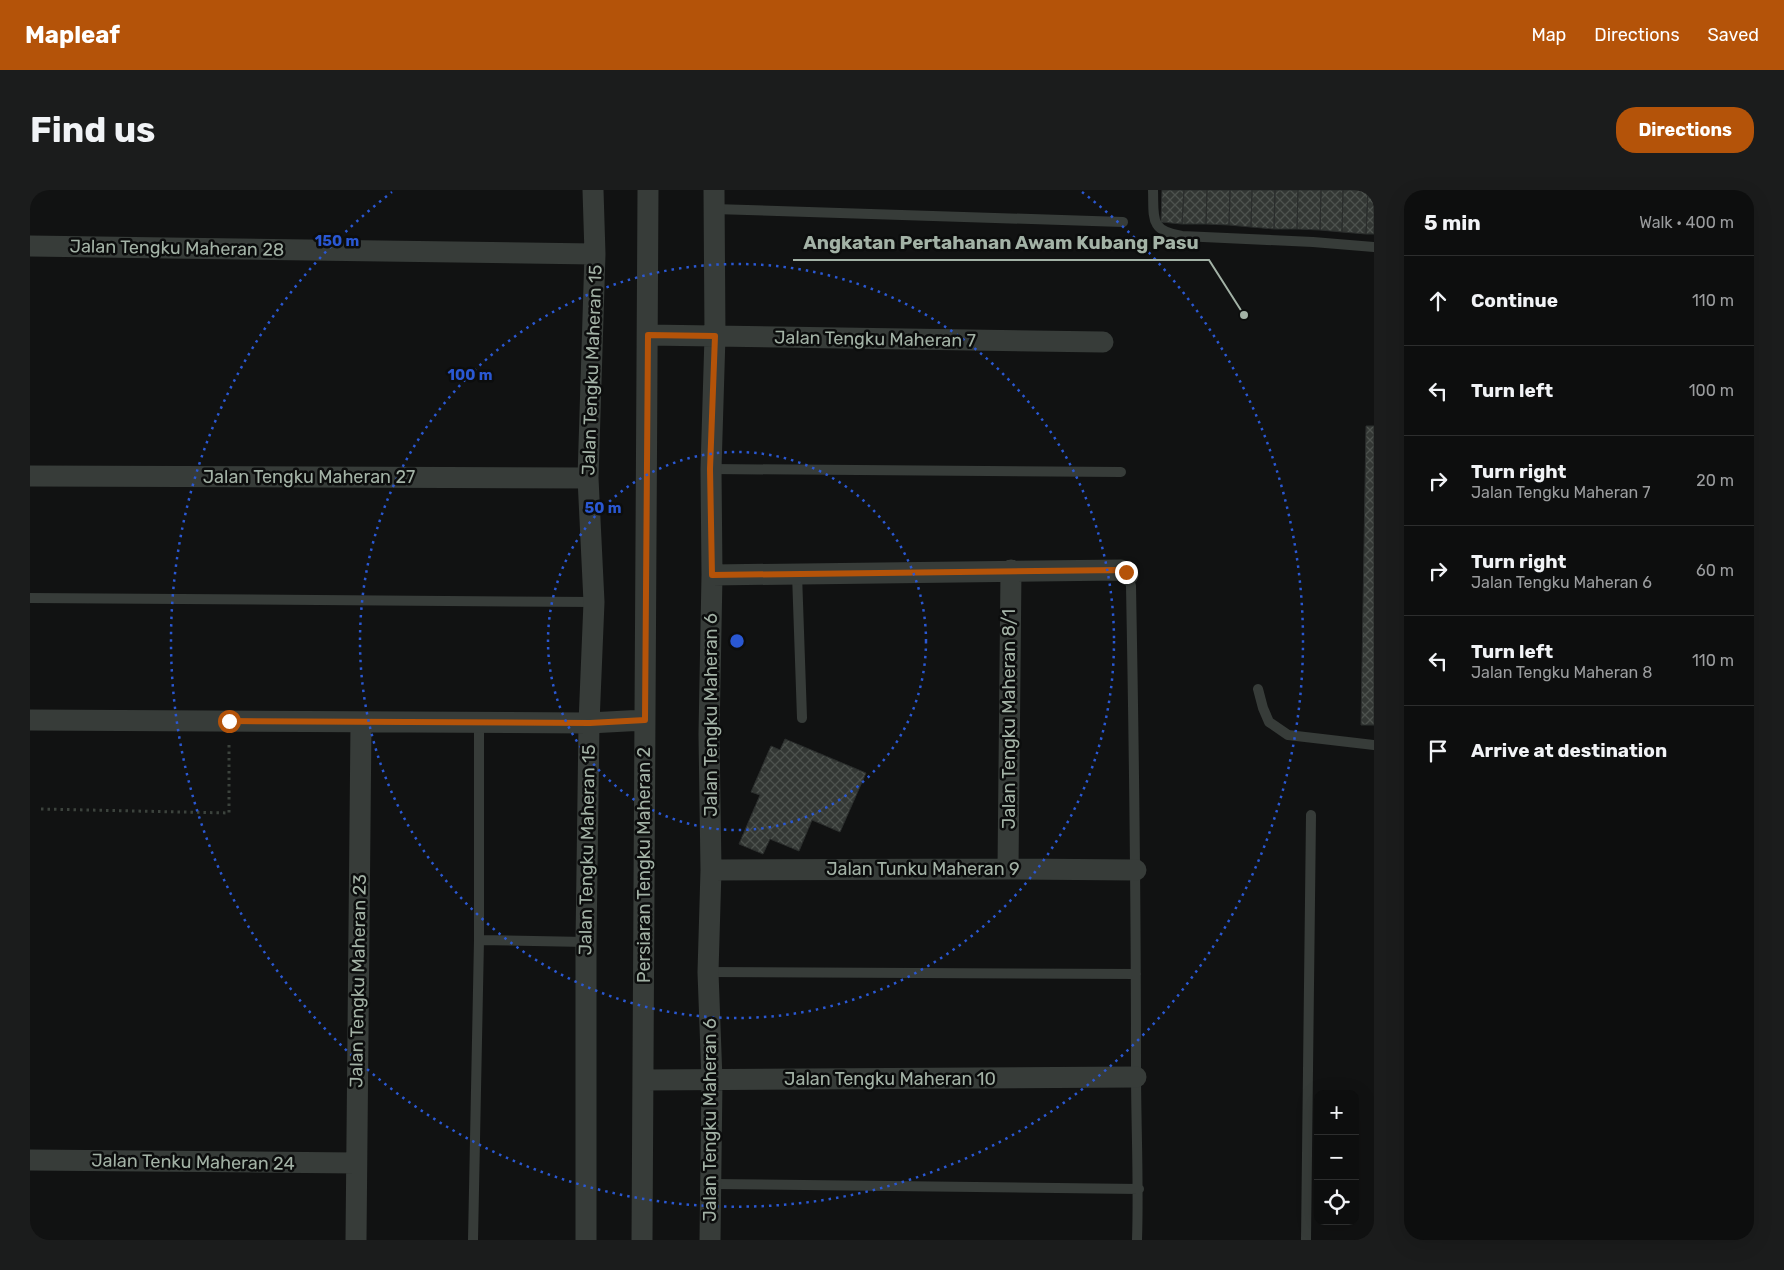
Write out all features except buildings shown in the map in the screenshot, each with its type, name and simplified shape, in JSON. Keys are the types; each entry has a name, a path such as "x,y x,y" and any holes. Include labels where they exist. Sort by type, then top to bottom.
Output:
{"street":[{"name":"Jalan Tengku Maheran 15","path":"586,1240 586,942 594,602 588,478 595,254 594,190"},
{"name":"Persiaran Tengku Maheran 2","path":"642,1240 648,190"},
{"name":"Jalan Tengku Maheran 6","path":"710,1240 712,1080 708,972 712,575 710,469 715,336 714,200"},
{"name":"Jalan Tengku Maheran 28","path":"30,246 595,254"},
{"name":"Jalan Tengku Maheran 7","path":"648,335 1103,342"},
{"name":"Jalan Tengku Maheran 27","path":"30,476 588,478"},
{"path":"712,575 1011,570 1120,570 1128,575"},
{"name":"Jalan Tengku Maheran 8/1","path":"1008,869 1011,570"},
{"path":"30,720 590,723 645,720"},
{"name":"Jalan Tengku Maheran 23","path":"356,1240 361,722"},
{"name":"Jalan Tunku Maheran 9","path":"710,870 1136,870"},
{"name":"Jalan Tengku Maheran 10","path":"644,1080 1136,1077"},
{"name":"Jalan Tenku Maheran 24","path":"30,1160 356,1163"}],"lane":[{"path":"1153,190 1154,219 1160,230 1170,234 1374,247"},
{"path":"714,200 1123,222"},
{"path":"710,469 1121,472"},
{"path":"797,574 802,718"},
{"path":"1128,575 1131,586 1136,870 1137,1240"},
{"path":"30,598 594,602"},
{"path":"1258,689 1262,708 1269,722 1288,735 1374,746"},
{"path":"473,1240 479,940 479,722"},
{"path":"1306,1240 1311,815"},
{"path":"479,940 586,942"},
{"path":"708,972 1136,974"},
{"path":"710,1184 1138,1189"}],"path":[{"path":"41,809 229,813 229,721"}],"place":[{"name":"Angkatan Pertahanan Awam Kubang Pasu","path":"1244,315"}],"route":[{"path":"229,721 590,723 645,720 648,335 715,336 710,469 712,575 1011,570 1120,570 1126,572"}]}
